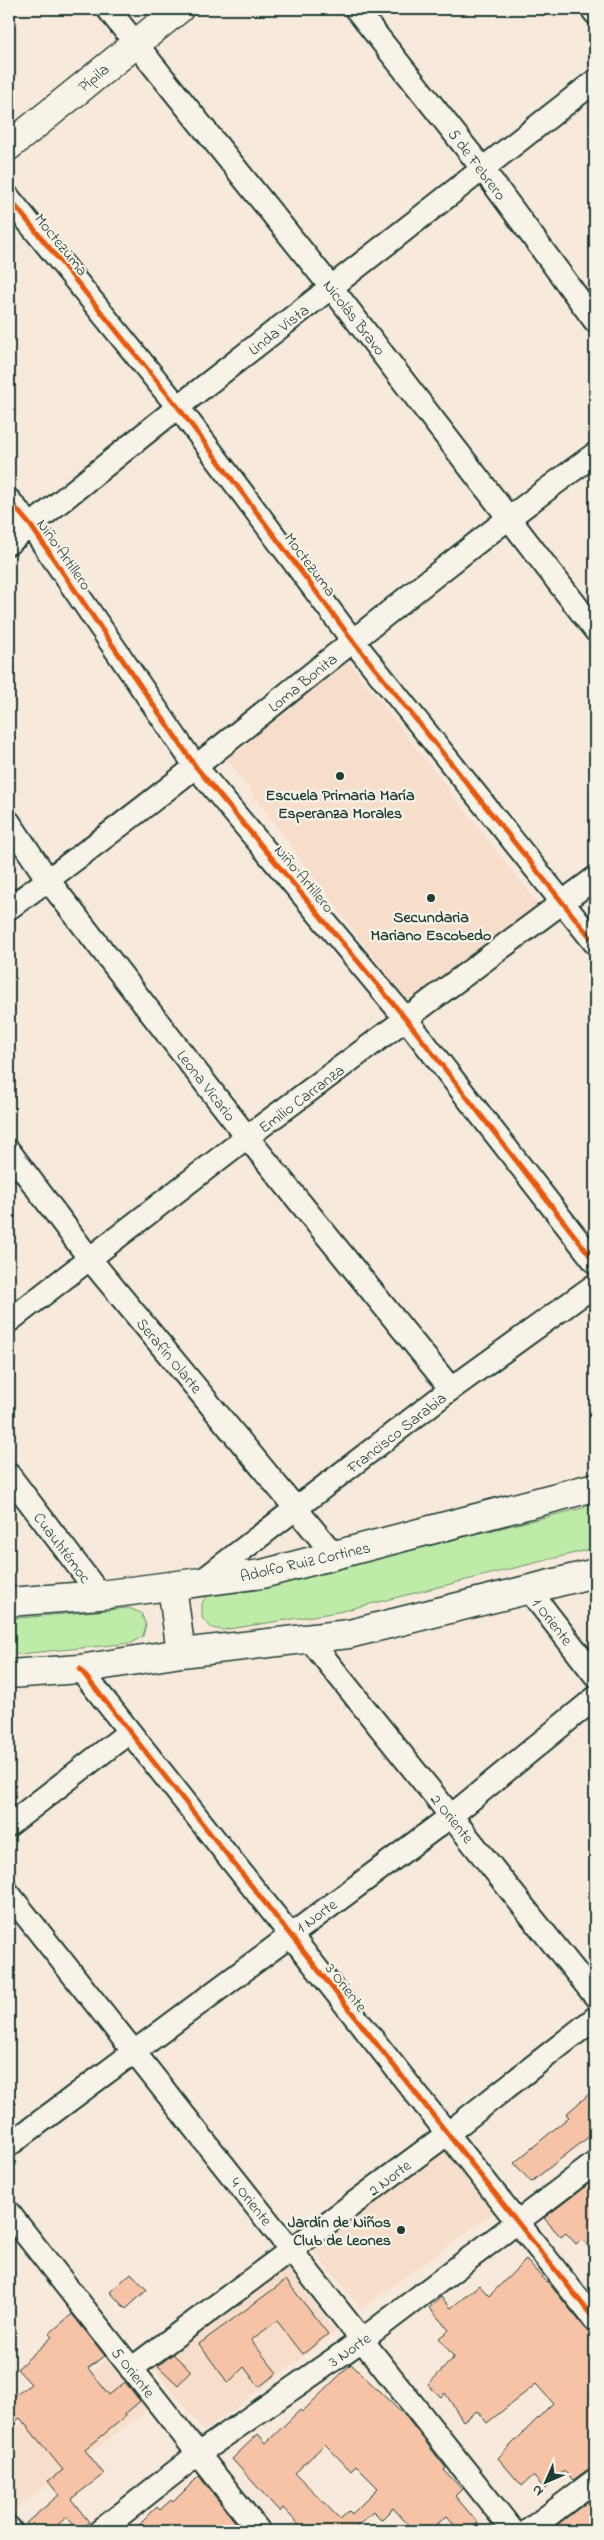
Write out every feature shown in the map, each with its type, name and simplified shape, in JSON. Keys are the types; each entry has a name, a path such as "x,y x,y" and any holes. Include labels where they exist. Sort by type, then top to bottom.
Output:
{"main road":[{"name":"Pípila","path":"9,146 179,9"},
{"name":"Adolfo Ruiz Cortines","path":"9,1602 100,1595 262,1574 595,1487"},
{"path":"9,1674 80,1669 181,1653 310,1640 349,1634 595,1574"},
{"path":"172,1586 181,1653"}],"street":[{"name":"Nicolás Bravo","path":"108,9 331,287 595,630"},
{"name":"5 de Febrero","path":"356,9 482,168 595,321"},
{"path":"592,9 595,13"},
{"name":"Linda Vista","path":"9,543 178,407 595,81"},
{"name":"Moctezuma","path":"9,198 178,407 353,641 595,943"},
{"name":"Loma Bonita","path":"9,908 196,766 509,516 595,454"},
{"name":"Niño Artillero","path":"9,500 31,526 196,766 406,1019 595,1262"},
{"name":"Leona Vicario","path":"9,822 48,880 248,1137 451,1389"},
{"name":"Emilio Carranza","path":"9,1321 248,1137 595,878"},
{"name":"Serafín Olarte","path":"9,1151 89,1258 335,1556"},
{"name":"Francisco Sarabia","path":"199,1583 451,1389 595,1285"},
{"name":"Cuauhtémoc","path":"9,1475 100,1595"},
{"name":"1 Oriente","path":"529,1590 595,1674"},
{"name":"2 Oriente","path":"310,1640 595,1996"},
{"name":"3 Oriente","path":"80,1669 595,2320"},
{"name":"1 Norte","path":"9,2145 451,1816 595,1698"},
{"path":"9,1825 129,1732"},
{"name":"4 Oriente","path":"9,1894 514,2531"},
{"name":"2 Norte","path":"131,2369 447,2134 595,2018"},
{"name":"3 Norte","path":"100,2531 198,2454 362,2340 595,2163"},
{"name":"5 Oriente","path":"9,2213 260,2531"},
{"path":"528,2531 595,2480"},
{"path":"9,2528 12,2531"}],"shaded area":[{"path":"349,662 539,905 408,1004 226,758"},
{"name":"Jardín de Niños Club de Leones","path":"443,2147 493,2213 361,2309 309,2246"},
{"path":"285,2265 336,2332 204,2431 150,2363"},
{"path":"110,2357 149,2409 15,2509 9,2500 9,2433"}],"green space":[{"path":"595,1505 595,1548 338,1612 222,1630 212,1628 202,1618 202,1603 209,1593 301,1577"},
{"path":"129,1608 141,1613 146,1625 143,1636 132,1643 9,1655 9,1619"}],"building":[{"path":"595,2089 595,2132 531,2182 514,2163 569,2117 566,2114"},
{"path":"595,2179 595,2255 582,2239 576,2244 566,2233 561,2237 544,2218"},
{"path":"526,2260 547,2281 585,2328 595,2333 595,2467 573,2480 564,2471 545,2489 533,2476 522,2486 498,2458 553,2403 536,2384 487,2423 477,2411 463,2421 445,2393 441,2397 428,2385 454,2357 439,2338 449,2330 429,2308 441,2297 451,2308 479,2285 489,2296"},
{"path":"131,2273 147,2290 126,2309 110,2292"},
{"path":"286,2280 328,2334 303,2354 277,2321 251,2340 277,2373 259,2387 244,2367 228,2383 199,2344"},
{"path":"72,2314 105,2356 88,2368 109,2395 125,2382 140,2401 125,2414 126,2416 85,2450 104,2474 71,2499 89,2522 79,2531 67,2517 50,2531 32,2531 26,2523 59,2495 48,2481 63,2470 20,2418 9,2426 9,2400 31,2384 17,2369 52,2337 49,2334"},
{"path":"173,2354 191,2371 178,2385 158,2366"},
{"path":"351,2364 407,2418 446,2468 444,2470 462,2489 455,2496 478,2523 469,2531 460,2531 447,2516 428,2531 414,2531 393,2508 381,2520 373,2512 352,2531 305,2531 283,2508 280,2512 232,2459 258,2434 266,2443 300,2410 302,2412","holes":["325,2444 351,2471 356,2466 378,2488 352,2514 349,2511 340,2519 295,2473"]},
{"path":"199,2476 242,2531 133,2531 157,2507 160,2510 171,2500 173,2502"},
{"path":"595,2496 595,2520 584,2531 549,2531"}],"cycle path":[{"path":"9,198 178,407 353,641 595,943"},
{"path":"9,500 31,526 196,767 406,1019 595,1262"},
{"path":"80,1669 595,2320"}],"place":[{"name":"Escuela Primaria María Esperanza Morales","path":"340,776"},
{"name":"Secundaria Mariano Escobedo","path":"431,898"},
{"name":"Jardín de Niños Club de Leones","path":"401,2230"}]}
